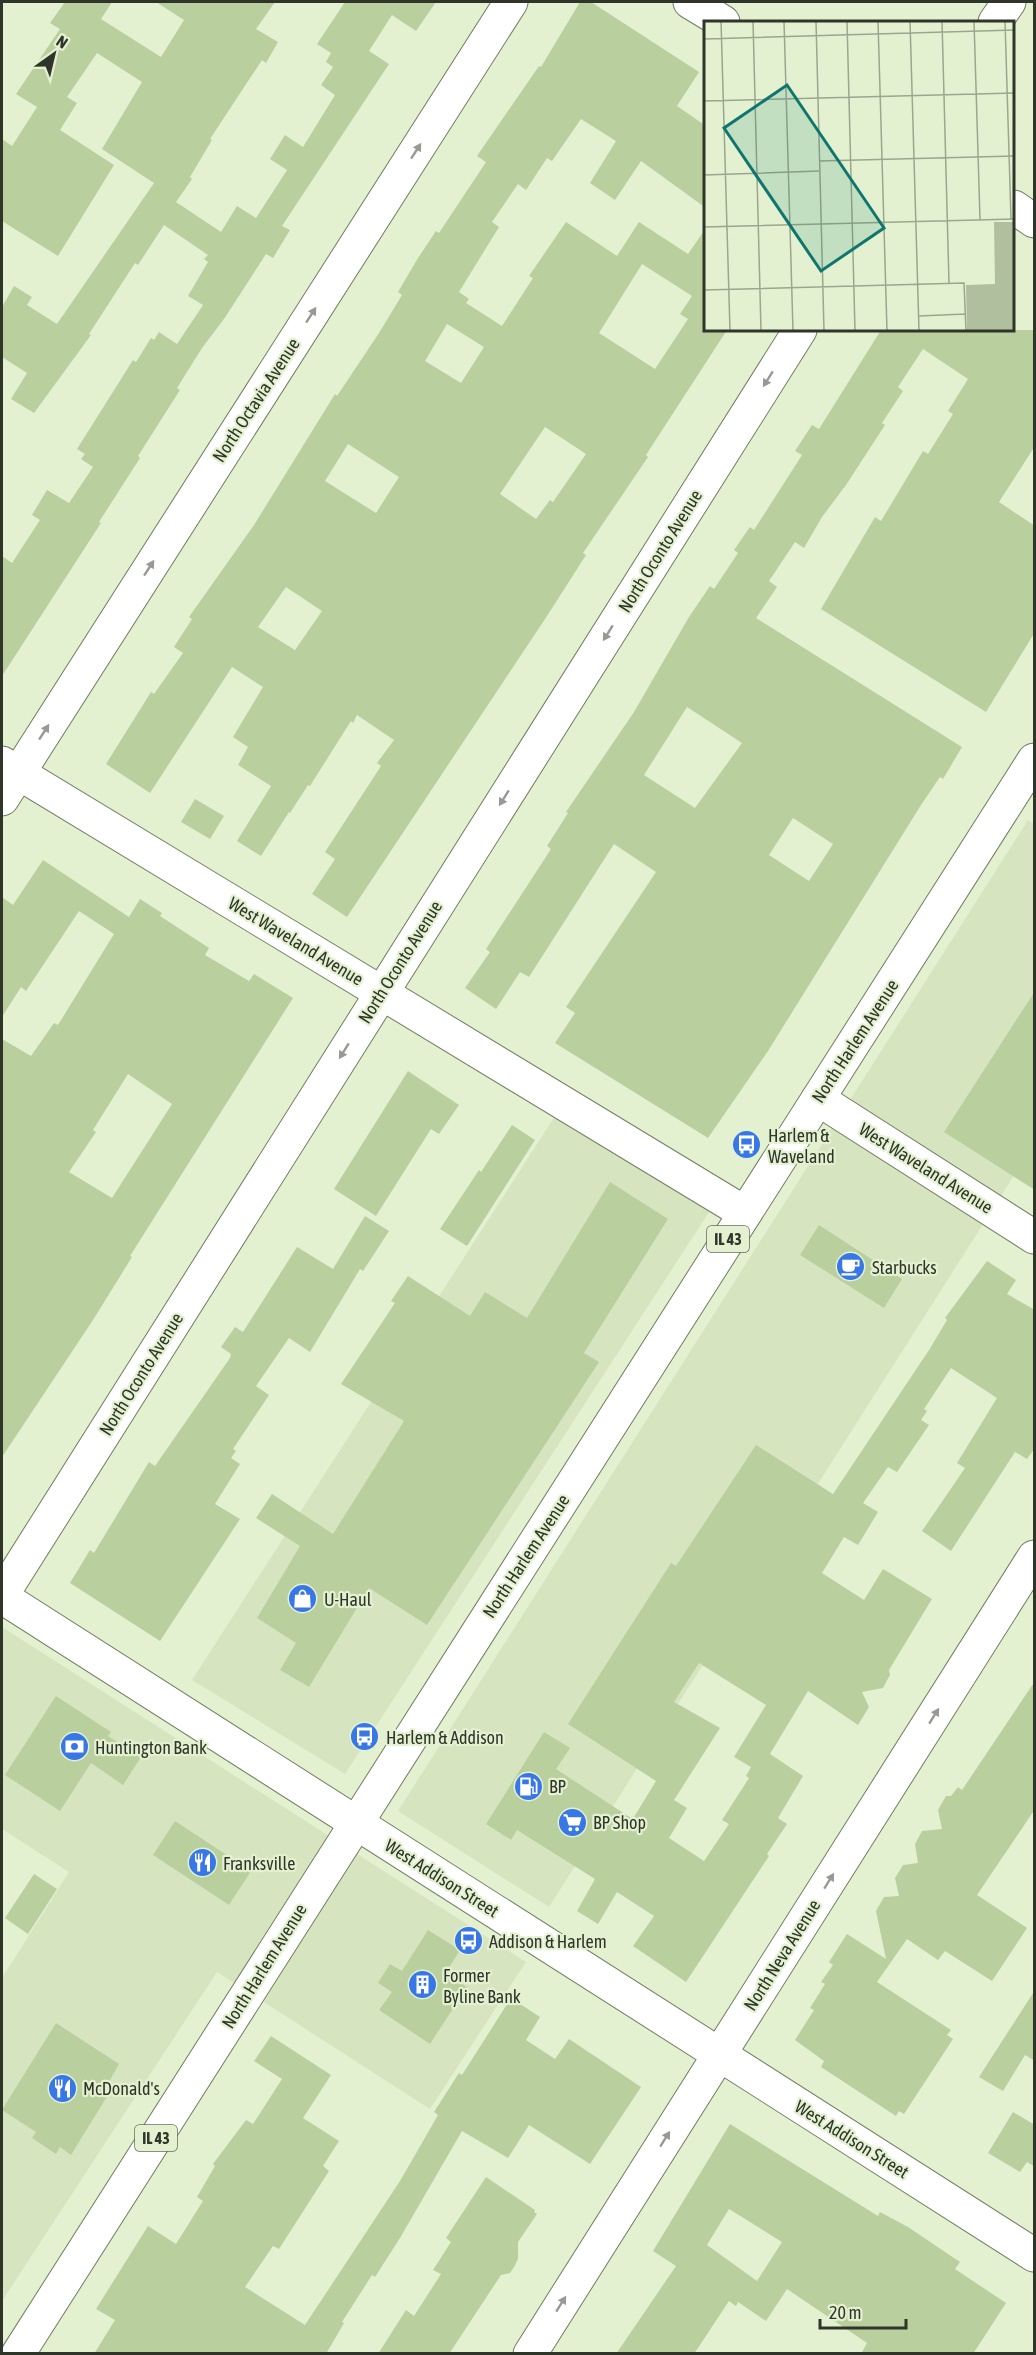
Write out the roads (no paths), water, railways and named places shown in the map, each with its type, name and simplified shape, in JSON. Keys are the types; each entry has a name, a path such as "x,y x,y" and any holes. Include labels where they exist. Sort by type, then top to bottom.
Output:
{"street":[{"name":"North Octavia Avenue","path":"7,779 511,2"},
{"path":"690,2 721,21"},
{"path":"996,21 1009,2"},
{"path":"1015,208 1035,221"},
{"name":"North Oconto Avenue","path":"2,1596 799,332"},
{"name":"North Harlem Avenue","path":"18,2354 1035,760"},
{"name":"West Waveland Avenue","path":"7,779 381,993 745,1213"},
{"name":"West Waveland Avenue","path":"818,1099 1035,1237"},
{"name":"North Neva Avenue","path":"530,2354 1035,1557"},
{"name":"West Addison Street","path":"2,1596 355,1824 1035,2255"}],"place":[{"name":"Harlem & Waveland","path":"747,1145"},
{"name":"Starbucks","path":"851,1267"},
{"name":"U-Haul","path":"303,1599"},
{"name":"Harlem & Addison","path":"365,1737"},
{"name":"Huntington Bank","path":"74,1747"},
{"name":"BP","path":"528,1786"},
{"name":"BP Shop","path":"572,1822"},
{"name":"Franksville","path":"202,1863"},
{"name":"Addison & Harlem","path":"468,1941"},
{"name":"Former Byline Bank","path":"422,1985"},
{"name":"McDonald's","path":"62,2088"}]}
